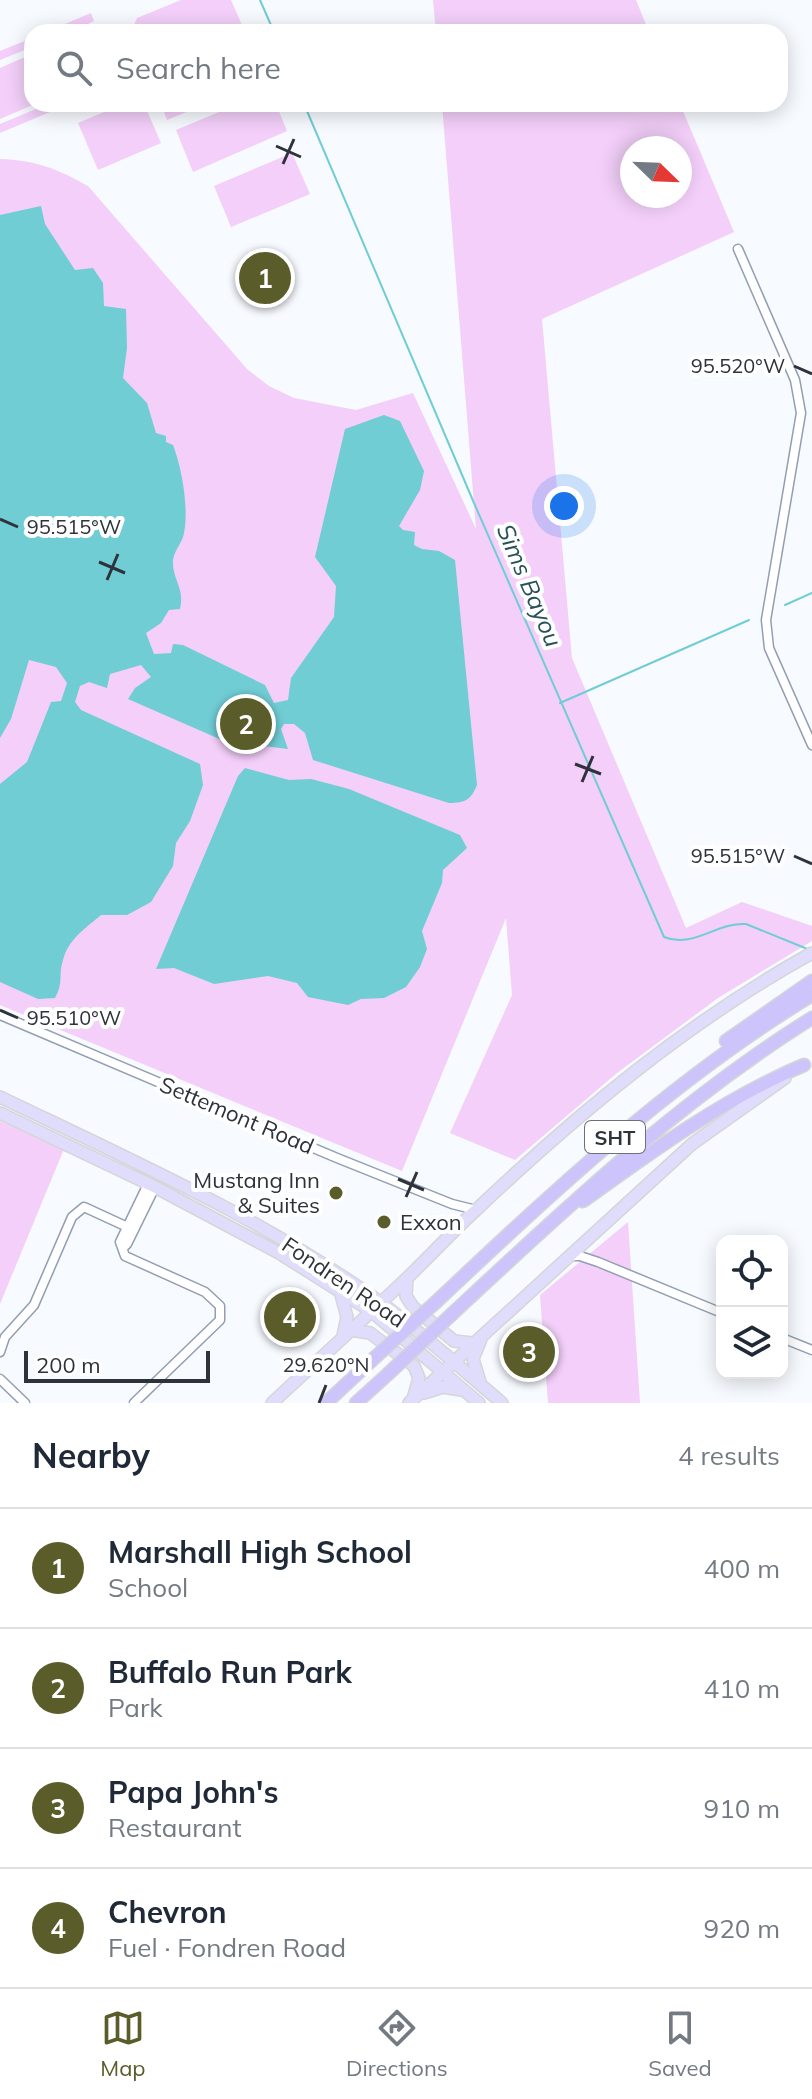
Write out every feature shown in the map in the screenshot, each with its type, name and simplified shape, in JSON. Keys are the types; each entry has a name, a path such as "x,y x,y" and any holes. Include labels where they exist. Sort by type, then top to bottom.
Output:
{"highway":[{"path":"623,1130 723,1044 812,981"},
{"name":"SHT","path":"327,1402 623,1130 711,1061 812,995"},
{"name":"SHT","path":"356,1403 532,1238 659,1127 723,1078 812,1018"},
{"path":"532,1238 661,1146 778,1076 808,1062"}],"main road":[{"path":"272,1403 476,1210 586,1113 685,1034 812,953"},
{"path":"411,1401 692,1144 808,1062"},
{"name":"Fondren Road","path":"0,1097 158,1174 282,1248 340,1290 376,1307 453,1362 502,1403"},
{"name":"Fondren Road","path":"0,1113 282,1248 358,1288 479,1403"},
{"path":"57,1139 63,1127"},
{"path":"152,1185 158,1174"},
{"path":"358,1288 385,1289 407,1278"},
{"path":"407,1278 405,1292 413,1307 454,1341 472,1343"},
{"path":"340,1290 347,1317 346,1334"},
{"path":"482,1387 473,1359 485,1332"},
{"path":"346,1334 370,1333 414,1366 419,1378 411,1401"},
{"path":"411,1401 443,1387 466,1392"}],"street":[{"path":"738,249 799,395 800,431 766,634 769,648 812,745"},
{"name":"Settemont Road","path":"0,1015 337,1158 452,1204 476,1210"},
{"path":"134,1403 220,1320 220,1306 205,1292 125,1256 120,1242 152,1185"},
{"path":"0,1352 5,1337 34,1305 72,1217 84,1207 130,1229"},
{"path":"591,1234 589,1252 598,1262"},
{"path":"569,1256 598,1262 716,1311"},
{"path":"788,1340 812,1350"},
{"path":"0,1379 25,1403"}],"shaded area":[{"path":"181,0 231,0 242,24 134,24 137,18"},
{"path":"433,0 636,0 646,24 435,24"},
{"path":"91,13 94,21 88,24 65,24"},
{"path":"24,41 24,50 0,60 0,51"},
{"path":"24,58 24,109 0,119 0,68"},
{"path":"29,112 50,112 0,133 0,124"},
{"path":"104,112 147,112 161,143 98,170 78,123"},
{"path":"164,112 186,112 167,120"},
{"path":"219,112 279,112 287,131 193,172 176,130"},
{"path":"443,112 683,112 734,232 542,319 572,658 686,928 742,902 812,926 812,941 718,998 617,1073 515,1160 450,1133 512,995 506,918 402,1171 0,1005 0,159 46,166 88,186 247,369 269,386 294,398 356,410 413,393 476,529"},
{"path":"292,153 310,194 231,227 214,186"},
{"path":"0,1121 64,1149 0,1304"},
{"path":"628,1222 640,1403 548,1403 540,1295"}],"water":[{"path":"41,206 45,224 75,270 93,268 103,283 104,306 126,309 127,348 123,378 147,403 156,433 166,436 166,442 173,445 179,466 184,491 185,527 173,560 180,589 180,609 169,610 161,623 146,633 154,654 171,653 173,644 183,645 265,685 274,703 288,700 291,678 334,617 336,586 315,557 345,429 384,415 400,421 424,471 420,490 399,526 415,532 414,545 439,551 455,560 477,785 467,800 449,803 313,760 305,733 294,724 284,724 281,729 288,749 224,741 128,699 135,688 151,677 141,665 110,674 107,688 89,682 80,686 75,702 81,710 200,764 203,785 190,821 176,843 173,866 151,902 127,915 101,915 84,929 65,953 55,998 38,999 0,982 0,784 27,762 51,702 61,701 67,683 56,667 29,660 11,719 0,738 0,215"},
{"path":"245,768 289,780 311,779 349,789 460,835 467,848 443,870 442,883 422,931 427,949 420,967 406,987 384,998 361,999 348,1005 308,997 297,983 268,976 214,984 174,968 156,969 238,776"}],"waterway":[{"name":"Sims Bayou","path":"260,0 270,24"},
{"name":"Sims Bayou","path":"307,112 664,937 685,940 735,924 746,924 810,950"},
{"path":"785,605 812,593"},
{"path":"560,703 749,620"}],"place":[{"name":"Marshall High School","path":"265,278"},
{"name":"Buffalo Run Park","path":"246,724"},
{"name":"Mustang Inn & Suites","path":"336,1193"},
{"name":"Exxon","path":"384,1222"},
{"name":"Chevron","path":"290,1317"},
{"name":"Papa John's","path":"529,1352"}]}
